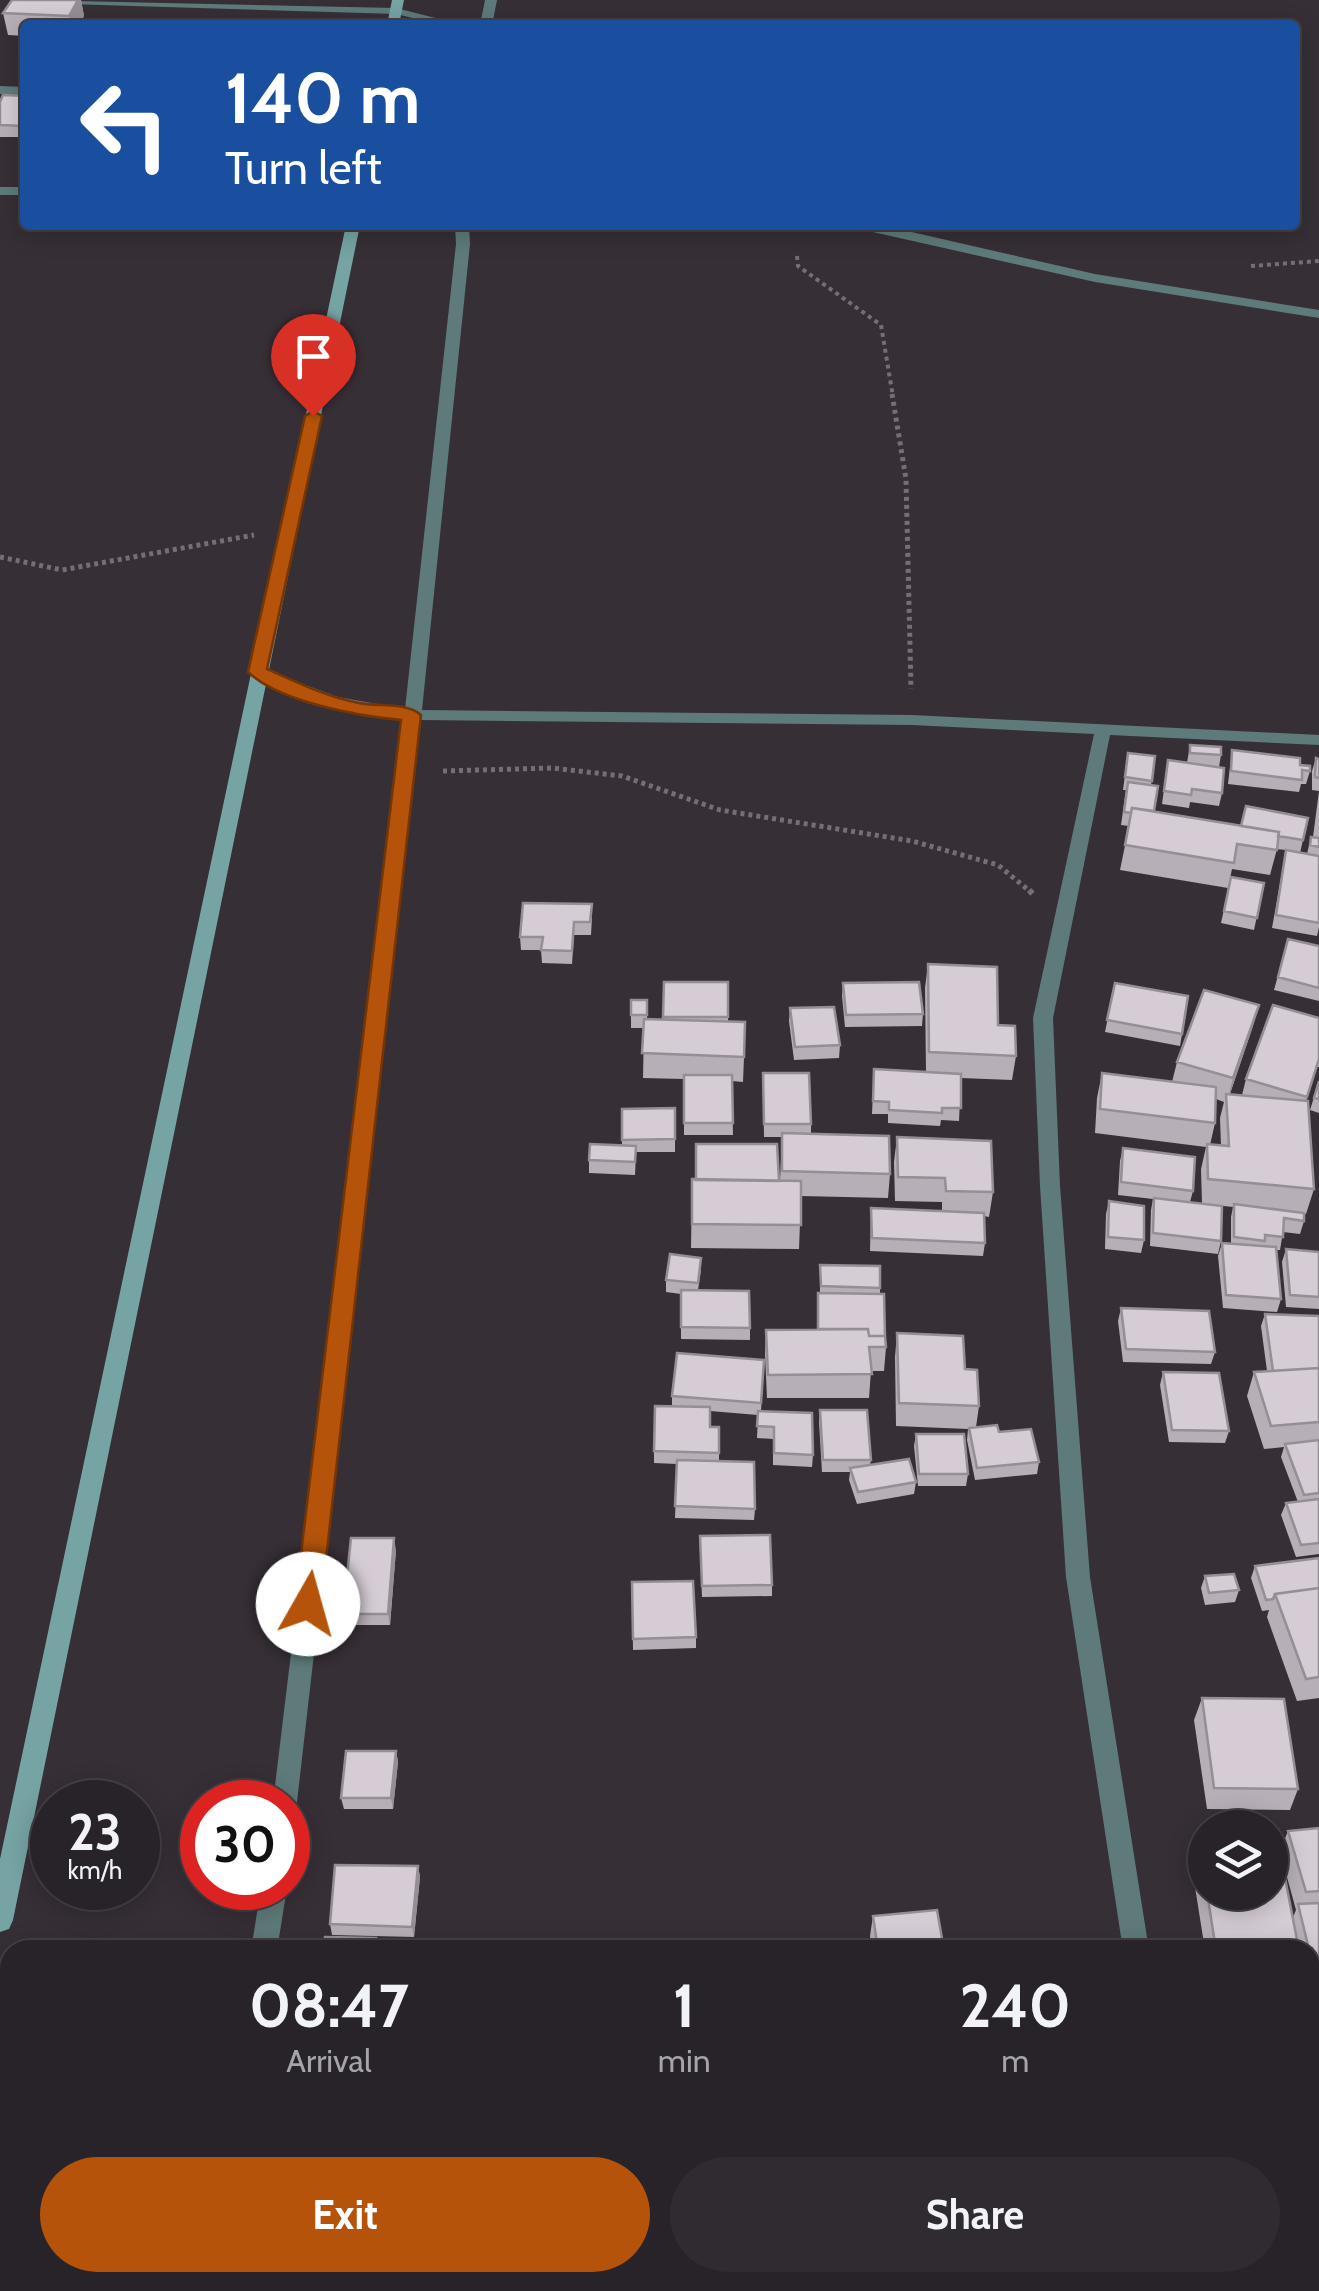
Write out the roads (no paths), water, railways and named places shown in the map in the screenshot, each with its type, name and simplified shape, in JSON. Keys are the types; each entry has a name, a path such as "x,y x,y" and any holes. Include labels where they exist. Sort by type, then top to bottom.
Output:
{"main road":[{"path":"0,1920 352,230"}],"street":[{"path":"35,0 396,12 434,20"},
{"path":"287,1780 407,772 462,230"},
{"path":"888,230 1095,278 1319,314"},
{"path":"258,672 321,700 362,710 412,715 912,720 1319,740"},
{"path":"1103,730 1043,1018 1050,1186 1075,1538 1135,1940"},
{"path":"266,1940 270,1910"}]}
